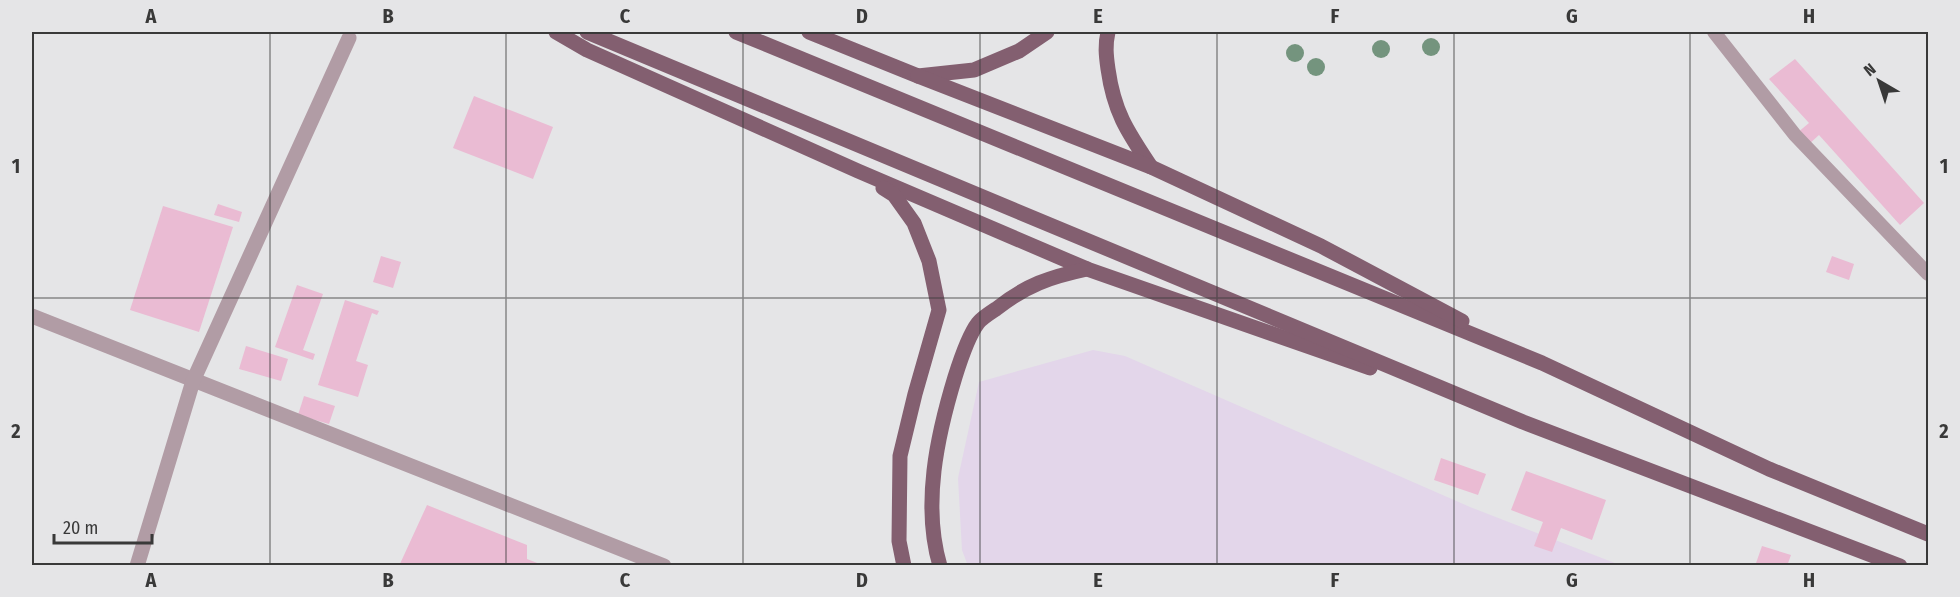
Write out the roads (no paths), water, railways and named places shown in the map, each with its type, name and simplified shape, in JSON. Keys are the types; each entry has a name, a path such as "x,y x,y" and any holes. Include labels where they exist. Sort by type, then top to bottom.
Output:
{"main road":[{"path":"556,32 587,50 858,171 1087,269 1523,422 1900,566"},
{"path":"587,32 1523,422"},
{"path":"736,32 1542,363 1769,469 1929,534"},
{"path":"809,32 1151,167 1321,246 1542,363"},
{"path":"918,76 974,70 1019,51 1047,32"},
{"path":"1108,32 1105,44 1115,104 1123,125 1151,167"},
{"path":"858,171 894,195 914,223 929,261 939,310 900,456 899,541 904,566"},
{"path":"940,566 935,548 932,499 942,422 961,358 978,323 1014,294 1050,278 1087,269"}],"street":[{"path":"137,566 193,381 349,38"},
{"path":"32,316 664,566"}],"lane":[{"path":"1714,32 1795,135 1929,274"}]}
